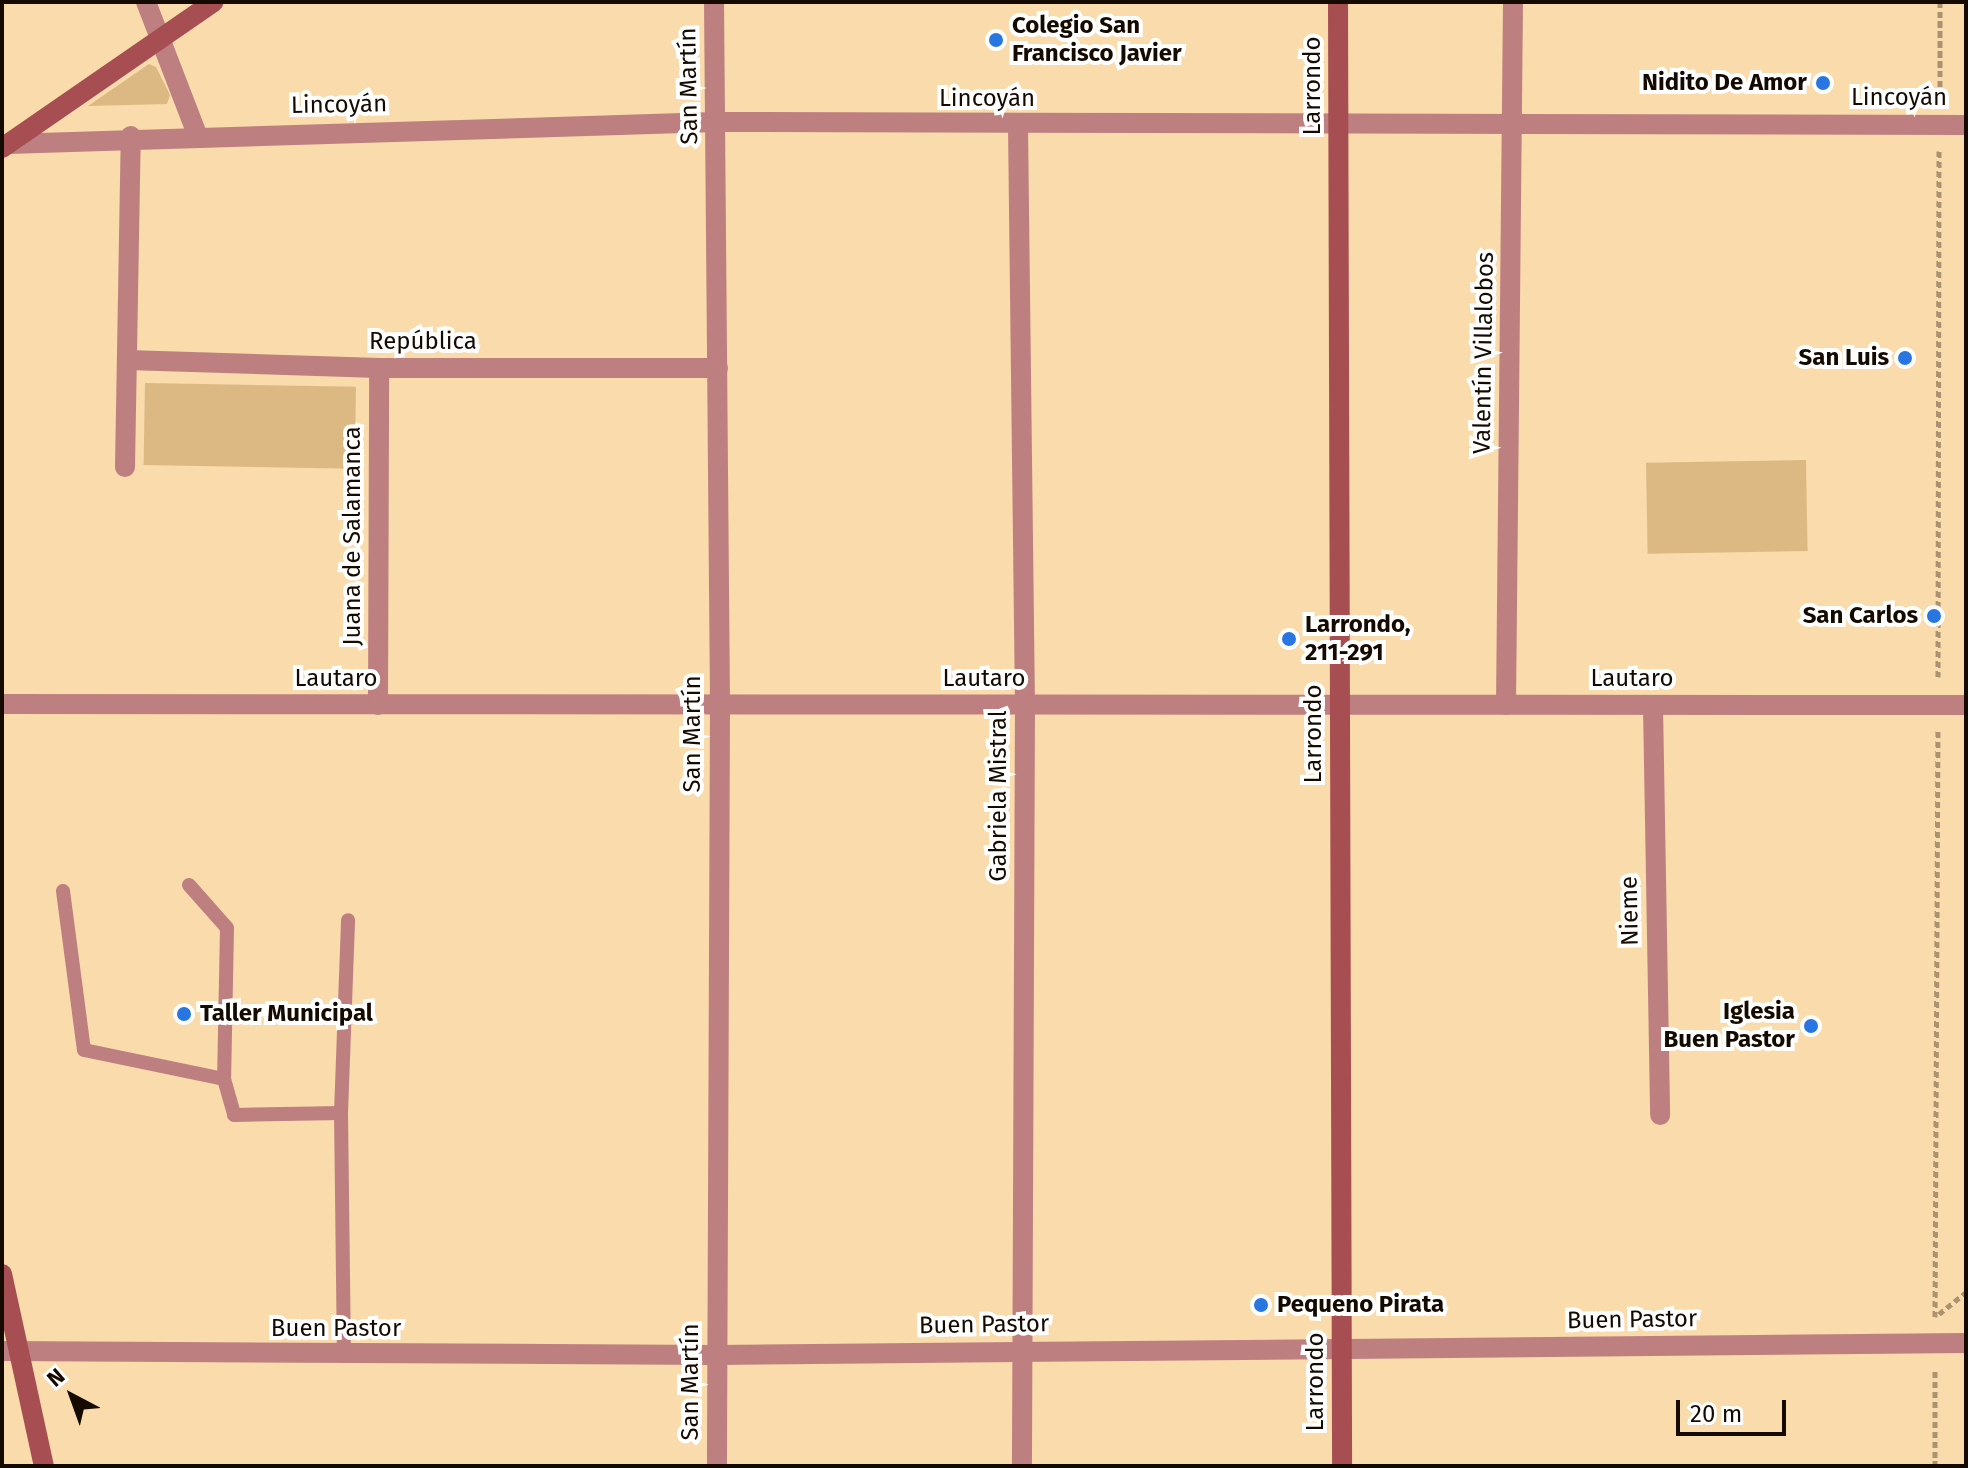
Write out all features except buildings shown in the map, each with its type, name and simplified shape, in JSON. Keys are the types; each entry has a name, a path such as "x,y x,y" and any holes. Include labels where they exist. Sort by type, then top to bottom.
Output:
{"street":[{"path":"146,2 164,37 197,134"},
{"path":"5,146 214,2"},
{"name":"San Martín","path":"714,2 720,705 717,1466"},
{"name":"Larrondo","path":"1338,2 1342,1466"},
{"name":"Valentín Villalobos","path":"1506,705 1513,2"},
{"name":"Lincoyán","path":"5,146 131,136 715,122 1018,126 1339,121 1966,125"},
{"name":"Gabriela Mistral","path":"1018,126 1025,705 1022,1466"},
{"path":"125,467 131,136"},
{"name":"República","path":"127,360 379,368 718,368"},
{"name":"Juana de Salamanca","path":"378,705 379,368"},
{"name":"Lautaro","path":"2,704 1966,705"},
{"name":"Nieme","path":"1653,706 1660,1115"},
{"path":"2,1274 9,1351 44,1466"},
{"name":"Buen Pastor","path":"9,1351 344,1356 716,1355 1966,1343"}],"lane":[{"path":"189,885 227,928 224,1079 234,1115 341,1113"},
{"path":"63,891 84,1050 224,1079"},
{"path":"344,1356 341,1113 348,920"}],"path":[{"path":"1935,1317 1966,1292"}],"shaded area":[{"path":"149,64 156,67 170,95 167,104 88,106"},
{"path":"145,383 356,387 355,469 144,465"},
{"path":"1806,460 1808,551 1648,554 1646,463"}],"place":[{"name":"Colegio San Francisco Javier","path":"996,40"},
{"name":"Nidito De Amor","path":"1823,83"},
{"name":"San Luis","path":"1905,358"},
{"name":"San Carlos","path":"1934,616"},
{"name":"Larrondo, 211-291","path":"1289,639"},
{"name":"Taller Municipal","path":"184,1014"},
{"name":"Iglesia Buen Pastor","path":"1811,1026"},
{"name":"Pequeno Pirata","path":"1261,1305"}]}
